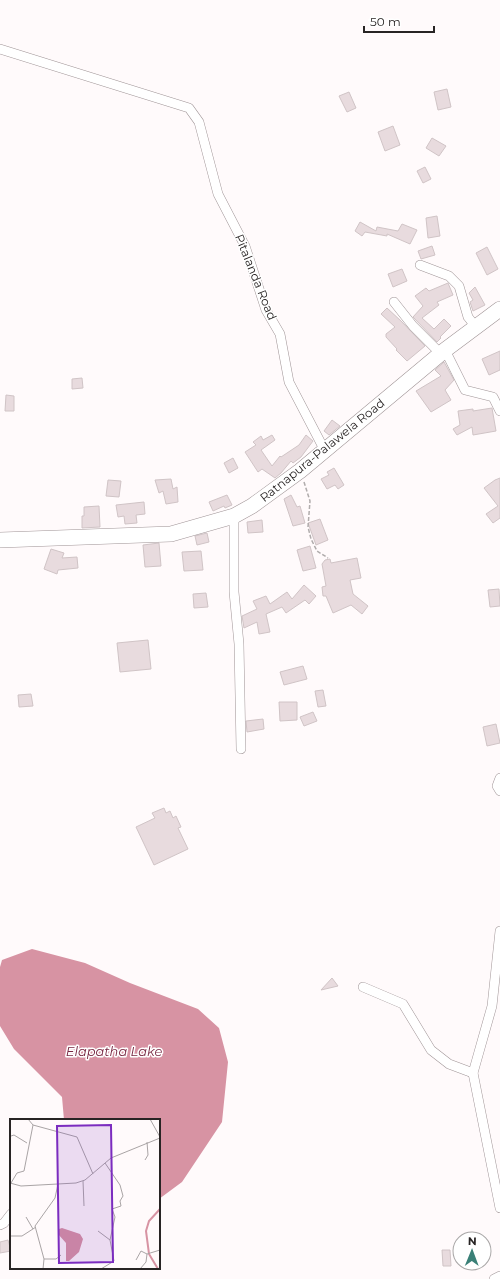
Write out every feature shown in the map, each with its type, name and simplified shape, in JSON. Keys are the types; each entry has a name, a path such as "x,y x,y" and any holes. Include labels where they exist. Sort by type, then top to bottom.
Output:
{"main road":[{"name":"Ratnapura-Palawela Road","path":"1,542 171,534 234,516 252,506 300,471 443,352 500,309"}],"street":[{"name":"Pitalanda Road","path":"0,49 189,108 199,122 218,194 245,246 266,310 280,334 289,382 325,451"},
{"path":"420,265 450,276 459,286 468,317 476,327"},
{"path":"394,302 413,326 443,352 464,390 493,397 500,410"},
{"path":"234,516 234,592 239,644 241,748"},
{"path":"500,778 497,786 500,791"},
{"path":"500,932 492,1006 473,1073 500,1208"},
{"path":"363,987 403,1004 431,1050 449,1064 473,1073"},
{"path":"0,1225 4,1223 10,1215"},
{"path":"494,1279 500,1276"}],"path":[{"path":"300,471 310,501 308,527 311,539 317,551 328,558"}],"water":[{"name":"Elapatha Lake","path":"32,949 85,963 130,983 198,1009 219,1028 228,1062 222,1122 182,1182 160,1198 160,1119 64,1119 62,1097 14,1049 0,1026 0,967 2,960"}],"building":[{"path":"447,89 451,107 438,110 434,92"},
{"path":"349,92 356,108 347,112 339,96"},
{"path":"393,126 400,145 385,151 378,132"},
{"path":"432,138 446,146 439,156 426,148"},
{"path":"425,167 431,179 423,183 417,171"},
{"path":"437,216 440,236 428,238 426,218"},
{"path":"360,222 376,231 377,227 398,231 402,224 417,230 410,244 387,234 387,236 365,232 362,236 355,231"},
{"path":"432,246 435,255 421,259 418,251"},
{"path":"487,247 498,269 487,275 476,253"},
{"path":"402,269 407,281 393,287 388,274"},
{"path":"448,283 453,295 437,302 439,305 422,318 434,329 444,319 451,326 437,342 413,317 423,306 415,296 426,288 429,291"},
{"path":"475,287 485,305 473,311 470,302 473,300 469,293"},
{"path":"387,308 425,346 407,361 386,337 386,334 395,327 381,314"},
{"path":"500,351 500,370 489,375 482,359"},
{"path":"444,362 454,380 445,390 451,400 431,412 416,391 441,376 435,370"},
{"path":"82,378 83,388 72,389 72,379"},
{"path":"6,395 14,396 14,411 5,411"},
{"path":"492,408 496,431 473,435 472,427 457,435 453,429 460,425 458,411 473,409 473,411"},
{"path":"332,420 340,426 329,435 324,431"},
{"path":"272,435 275,440 261,450 272,466 280,456 281,457 299,445 306,435 313,441 301,457 293,463 291,461 275,478 262,469 258,472 245,452 256,445 253,442 261,436 263,440"},
{"path":"233,458 238,468 229,473 224,463"},
{"path":"334,468 344,485 338,489 335,485 327,489 321,479 329,475 327,472"},
{"path":"500,478 500,518 493,523 486,514 498,506 484,488"},
{"path":"171,479 173,489 177,487 178,502 166,504 163,491 159,493 155,480"},
{"path":"108,480 121,481 119,497 106,496"},
{"path":"227,495 232,505 225,508 224,506 213,511 209,502"},
{"path":"291,495 297,507 300,506 305,523 293,526 284,499"},
{"path":"144,502 145,514 136,515 137,523 125,524 124,516 118,517 116,505"},
{"path":"99,506 100,527 82,528 84,507"},
{"path":"320,519 328,540 316,545 308,523"},
{"path":"262,520 263,532 248,533 247,522"},
{"path":"207,533 209,542 197,545 195,536"},
{"path":"159,543 161,566 145,567 143,545"},
{"path":"310,546 316,568 303,571 297,550"},
{"path":"51,549 64,553 62,558 77,557 78,568 58,570 57,574 44,569"},
{"path":"201,551 203,570 184,571 182,552"},
{"path":"357,558 361,578 350,580 353,594 368,606 362,614 351,605 333,613 326,596 323,596 322,587 326,586 322,564 325,560 330,559 331,563"},
{"path":"304,585 316,596 309,604 305,600 286,613 282,607 266,614 270,632 259,634 257,622 244,628 242,616 257,609 253,601 266,596 270,604 287,592 292,599"},
{"path":"499,589 500,606 490,607 488,590"},
{"path":"206,593 208,607 194,608 193,594"},
{"path":"148,640 151,669 120,672 117,643"},
{"path":"303,666 307,679 284,685 280,672"},
{"path":"323,690 326,706 318,707 315,691"},
{"path":"31,694 33,706 19,707 18,695"},
{"path":"279,702 297,702 297,720 280,721"},
{"path":"313,712 317,721 304,726 300,717"},
{"path":"263,719 264,729 247,732 246,721"},
{"path":"496,724 500,743 487,746 483,727"},
{"path":"164,808 166,813 170,811 173,818 176,816 181,827 178,828 188,849 154,865 136,827 155,818 152,813"},
{"path":"332,978 338,986 321,990"},
{"path":"8,1240 10,1251 0,1253 0,1242"},
{"path":"442,1250 450,1250 451,1266 443,1266"}]}
